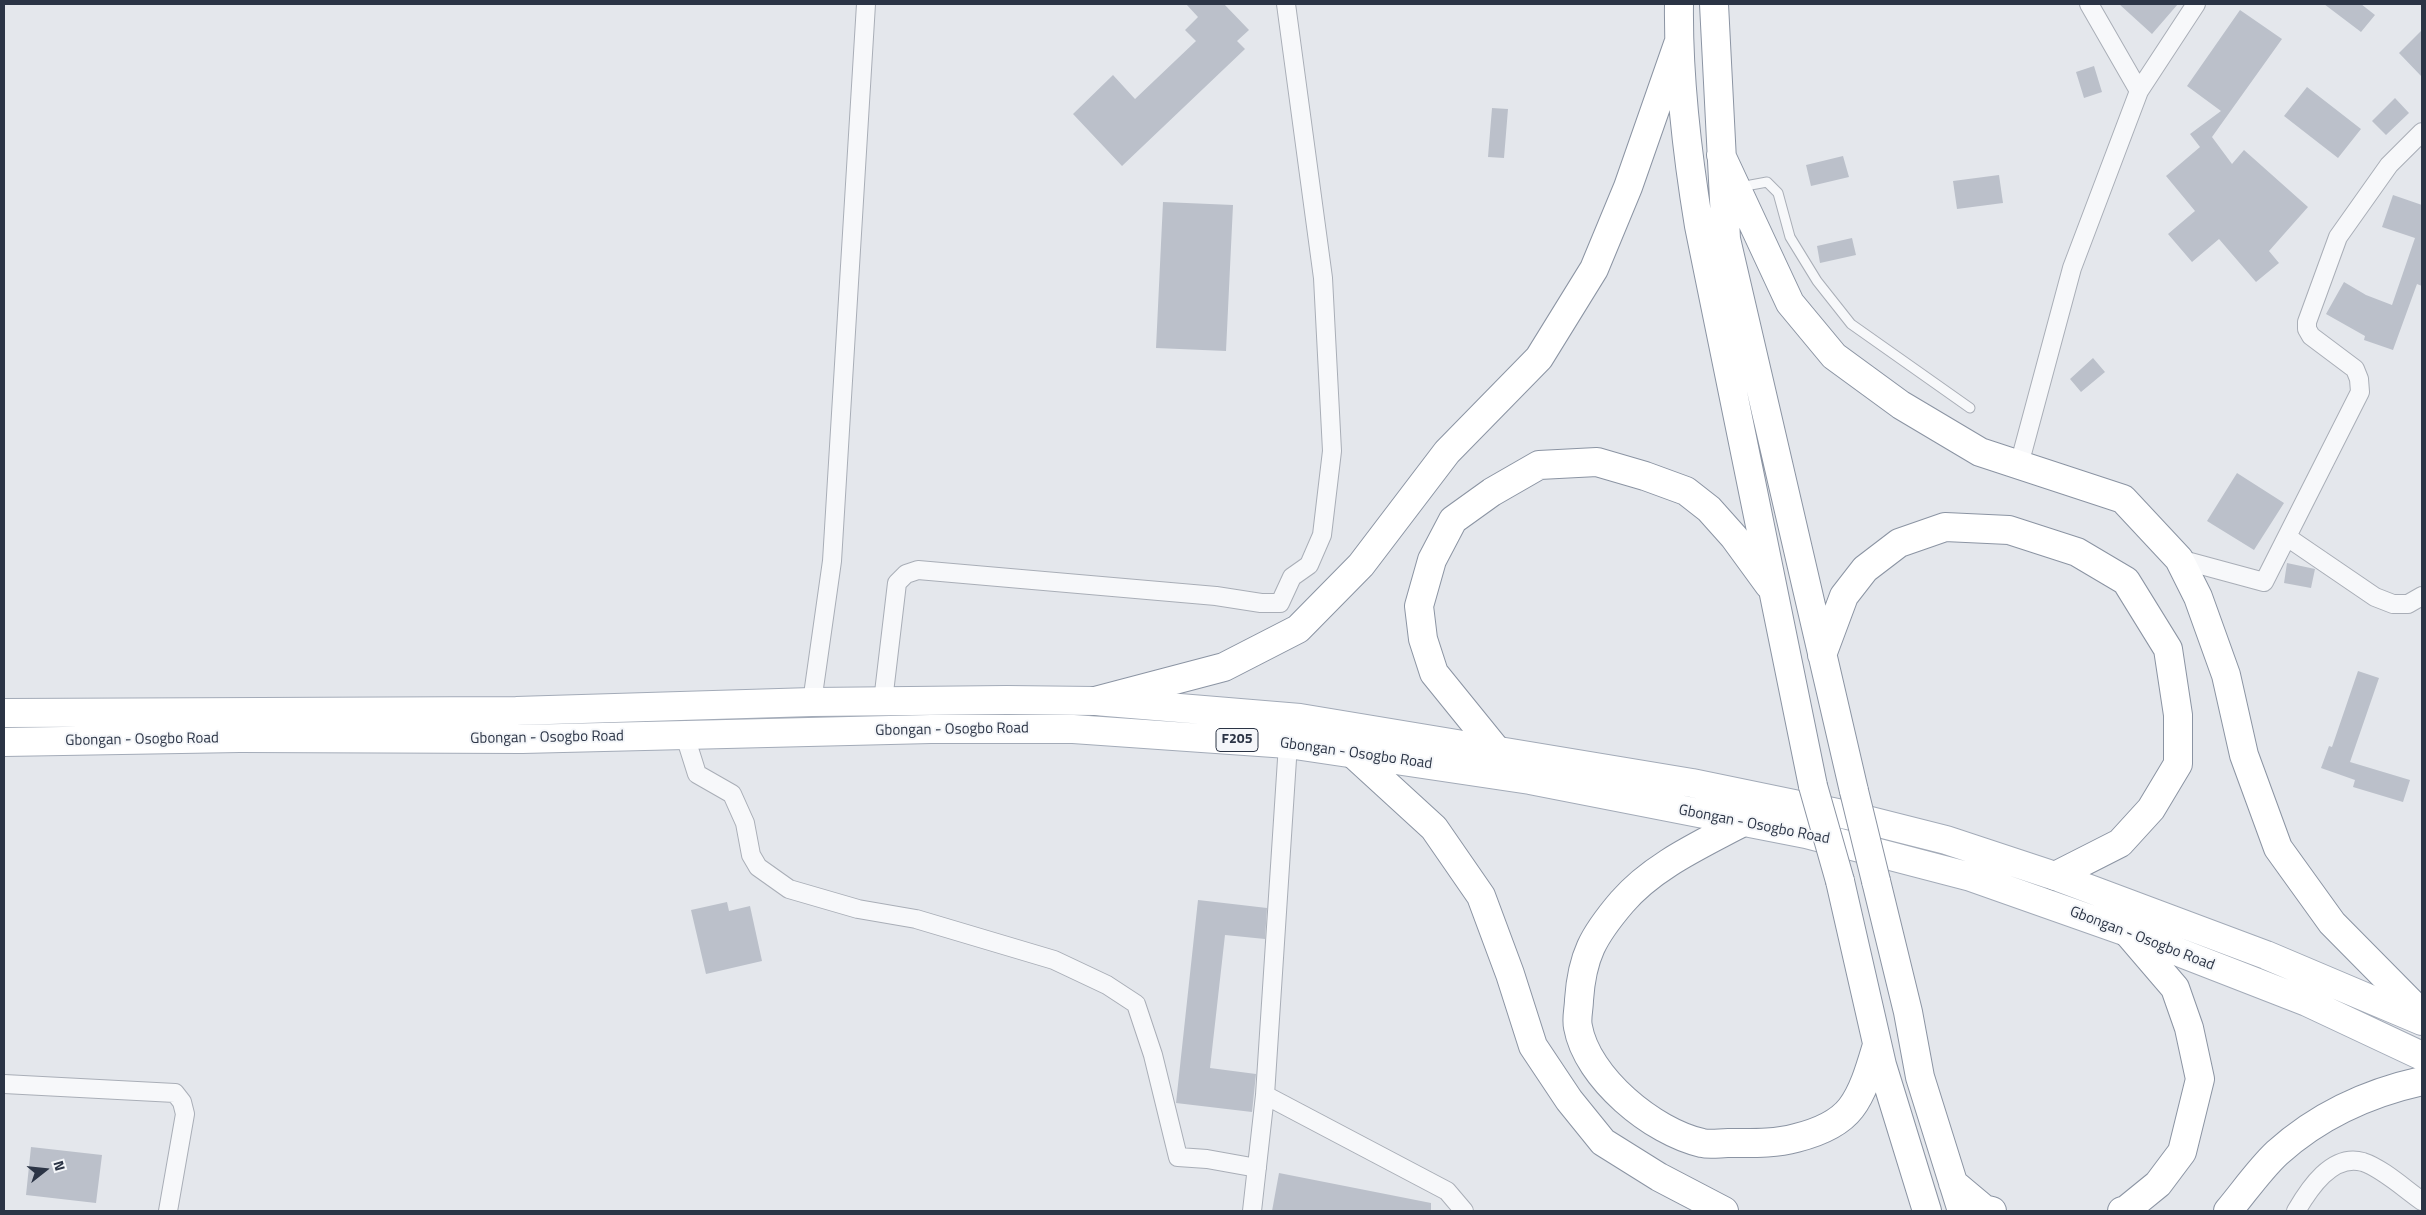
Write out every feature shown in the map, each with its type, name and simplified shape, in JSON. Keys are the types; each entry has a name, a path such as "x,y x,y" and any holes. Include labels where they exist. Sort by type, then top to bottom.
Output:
{"main road":[{"path":"1679,4 1678,44 1691,174 1699,226 1813,786 1840,881 1878,1045 1927,1211"},
{"path":"1714,4 1726,238 1822,655 1908,1012 1920,1077 1962,1211"},
{"path":"1094,701 1224,667 1298,629 1361,565 1448,452 1539,358 1594,269 1628,187 1678,44"},
{"path":"1721,155 1790,303 1834,356 1901,405 1980,452 2123,499 2179,559 2198,597 2226,675 2244,755 2278,848 2332,923 2422,1014"},
{"path":"1498,752 1434,673 1423,639 1419,606 1432,560 1453,520 1492,492 1539,466 1597,462 1686,491 1709,509 1728,530 1774,592"},
{"path":"1822,655 1844,596 1865,569 1899,543 1945,527 2009,530 2077,552 2126,581 2168,649 2178,715 2178,764 2151,809 2120,843 2055,876"},
{"name":"Gbongan - Osogbo Road","path":"4,713 516,711 812,702 1094,701 1300,718 1692,783 1846,815 1946,840 2055,876 2266,955 2422,1021"},
{"name":"Gbongan - Osogbo Road","path":"4,742 240,738 522,739 931,728 1073,729 1288,744 1351,752 1530,780 1850,844 1971,877 2127,932 2307,1002 2422,1056"},
{"path":"1351,752 1434,828 1482,896 1533,1046 1569,1100 1603,1142 1659,1177 1724,1211"},
{"path":"1741,823 1669,862 1623,901 1601,930 1588,950 1580,980 1577,1026 1585,1049 1607,1082 1636,1109 1664,1129 1703,1144 1779,1143 1822,1131 1851,1108 1867,1076 1878,1045"},
{"path":"2122,1211 2126,1210 2158,1184 2182,1152 2200,1079 2189,1028 2175,988 2127,932"},
{"path":"2228,1211 2276,1155 2307,1128 2343,1107 2367,1097 2422,1081"},
{"path":"1954,1183 1984,1209 1992,1211"}],"street":[{"path":"812,702 832,561 866,4"},
{"path":"883,701 897,583 906,574 918,570 1216,596 1261,603 1280,603 1292,578 1309,565 1322,535 1328,496 1332,451 1330,384 1323,278 1286,4"},
{"path":"2089,4 2139,91"},
{"path":"2019,465 2072,268 2139,91 2196,4"},
{"path":"2179,559 2264,582 2360,392 2359,379 2355,369 2311,336 2307,322 2338,237 2390,165 2422,132"},
{"path":"2287,537 2375,597 2393,604 2408,604 2422,596"},
{"path":"685,736 697,774 732,794 745,823 751,855 758,867 789,889 858,909 916,919 999,943 1054,960 1107,985 1136,1004 1153,1055 1178,1157 1206,1159 1257,1168"},
{"path":"1252,1211 1265,1095 1288,744"},
{"path":"4,1084 175,1093 182,1102 185,1114 168,1211"},
{"path":"1265,1095 1448,1191 1464,1211"},
{"path":"2296,1211 2306,1194 2329,1169 2347,1161 2364,1162 2422,1201"}],"lane":[{"path":"1735,188 1767,182 1778,193 1790,237 1817,281 1851,324 1970,408"}],"building":[{"path":"1186,4 1224,4 1249,30 1237,41 1245,49 1122,166 1073,114 1113,75 1135,99 1196,41 1185,30 1198,17"},
{"path":"2119,4 2178,4 2152,34"},
{"path":"2324,4 2361,4 2375,15 2361,32"},
{"path":"2240,10 2282,39 2212,137 2232,164 2244,150 2308,207 2269,251 2279,263 2256,282 2219,239 2192,262 2168,234 2195,211 2166,176 2200,147 2190,134 2221,111 2187,86"},
{"path":"2422,30 2422,77 2399,53"},
{"path":"2094,66 2102,92 2084,98 2076,72"},
{"path":"2307,87 2361,129 2338,158 2284,116"},
{"path":"2395,98 2409,113 2386,135 2372,121"},
{"path":"1492,108 1508,109 1504,158 1488,157"},
{"path":"1843,156 1849,177 1811,186 1806,165"},
{"path":"1999,175 2003,203 1957,209 1953,181"},
{"path":"2393,195 2422,205 2422,286 2417,284 2393,350 2364,340 2365,336 2326,314 2344,282 2366,295 2392,305 2415,238 2382,227"},
{"path":"1163,202 1233,205 1226,351 1156,348"},
{"path":"1852,238 1856,255 1820,263 1817,246"},
{"path":"2093,358 2105,372 2081,392 2070,379"},
{"path":"2237,473 2284,503 2254,550 2207,521"},
{"path":"2287,563 2315,569 2311,588 2284,583"},
{"path":"2358,671 2379,678 2350,762 2410,780 2403,802 2353,787 2355,780 2321,768 2329,746 2332,747"},
{"path":"1198,900 1267,908 1265,939 1225,935 1210,1068 1256,1074 1252,1112 1176,1103"},
{"path":"727,902 729,911 750,906 762,961 706,974 691,910"},
{"path":"31,1147 102,1155 96,1203 26,1195"},
{"path":"1279,1173 1431,1203 1431,1211 1272,1211"}]}
